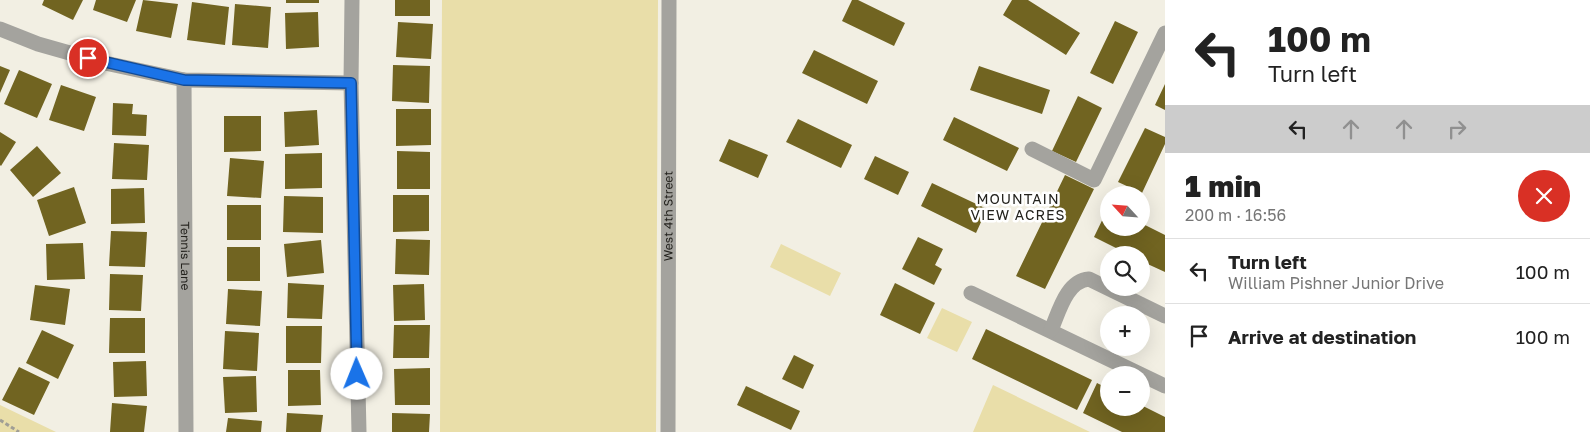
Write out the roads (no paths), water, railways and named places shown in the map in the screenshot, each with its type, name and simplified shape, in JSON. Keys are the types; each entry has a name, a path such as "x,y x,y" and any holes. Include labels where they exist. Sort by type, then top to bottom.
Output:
{"street":[{"path":"352,0 351,83 359,432"},
{"name":"West 4th Street","path":"668,432 669,0"},
{"path":"0,29 38,44 106,63 184,80 351,83"},
{"path":"1032,149 1094,180 1164,32"},
{"name":"Tennis Lane","path":"184,80 186,432"},
{"path":"1051,330 1072,285 1080,280 1089,279 1165,316"},
{"path":"971,293 1165,386"}],"district":[{"name":"MOUNTAIN VIEW ACRES","path":"1018,207"}]}
